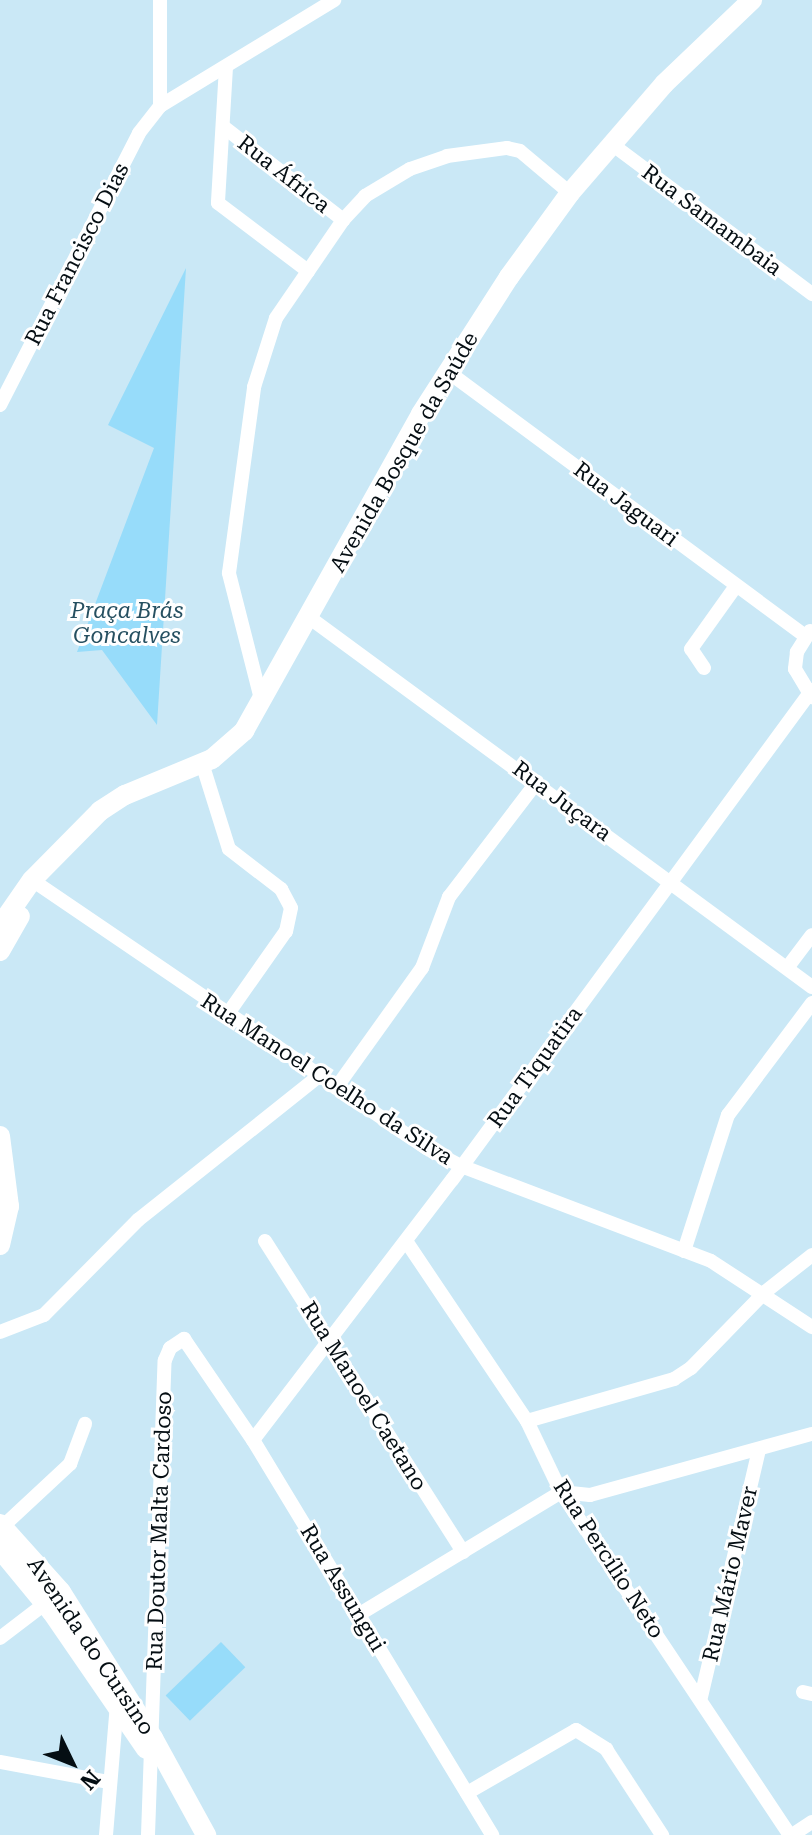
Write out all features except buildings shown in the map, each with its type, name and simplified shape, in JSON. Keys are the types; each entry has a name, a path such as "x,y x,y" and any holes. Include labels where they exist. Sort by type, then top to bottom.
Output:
{"street":[{"path":"160,0 160,106"},
{"path":"160,106 334,0"},
{"name":"Avenida Bosque da Saúde","path":"0,926 100,811 125,795 202,763 244,731 390,473 509,277 570,193 664,84 755,1"},
{"path":"226,67 225,128 215,185 218,203 308,271"},
{"name":"Rua Francisco Dias","path":"0,405 3,392 139,133 160,106"},
{"name":"Rua África","path":"225,128 343,220"},
{"name":"Rua Samambaia","path":"613,145 812,294"},
{"path":"261,699 229,573 262,352 276,318 343,220 391,177 447,156 500,147 520,151 570,193"},
{"name":"Rua Jaguari","path":"450,373 736,586 808,633"},
{"path":"704,668 691,649 736,586"},
{"name":"Rua Juçara","path":"310,618 812,987"},
{"path":"808,633 795,669 811,694"},
{"name":"Rua Tiquatira","path":"253,1440 406,1241 811,694"},
{"path":"202,763 229,849 281,889 291,908 286,931 227,1015"},
{"path":"336,1088 422,968 449,897 537,782"},
{"name":"Avenida Bosque da Saúde","path":"0,951 37,880"},
{"name":"Rua Manoel Coelho da Silva","path":"37,880 318,1077 461,1166 684,1251 765,1292 812,1327"},
{"path":"787,968 812,935"},
{"path":"684,1251 728,1115 812,1003"},
{"path":"0,1332 44,1315 138,1220 318,1077"},
{"path":"0,1136 9,1206 0,1245"},
{"name":"Rua Manoel Caetano","path":"265,1241 463,1552"},
{"name":"Rua Percílio Neto","path":"406,1241 527,1421 561,1492 791,1835"},
{"path":"527,1421 674,1379 691,1368 765,1292 812,1255"},
{"name":"Rua Doutor Malta Cardoso","path":"148,1835 165,1360 177,1342 191,1343"},
{"name":"Rua Assungui","path":"191,1343 492,1835"},
{"path":"1,1527 64,1471 85,1424"},
{"path":"358,1615 561,1492 590,1495 812,1434"},
{"name":"Rua Mário Maver","path":"701,1697 759,1450"},
{"name":"Avenida do Cursino","path":"1,1527 121,1688 152,1747 206,1835"},
{"name":"Avenida do Cursino","path":"0,1549 53,1597 116,1710 152,1747"},
{"path":"0,1638 53,1597"},
{"name":"Rua Doutor Malta Cardoso","path":"106,1835 116,1710 121,1688"},
{"path":"467,1793 576,1730 606,1749 662,1835"},
{"path":"0,1762 109,1782"},
{"path":"791,1835 812,1822"}],"green space":[{"name":"Praça Brás Goncalves","path":"186,268 157,725 102,650 77,652 154,448 108,425"},
{"path":"221,1642 245,1667 190,1721 166,1695"}]}
